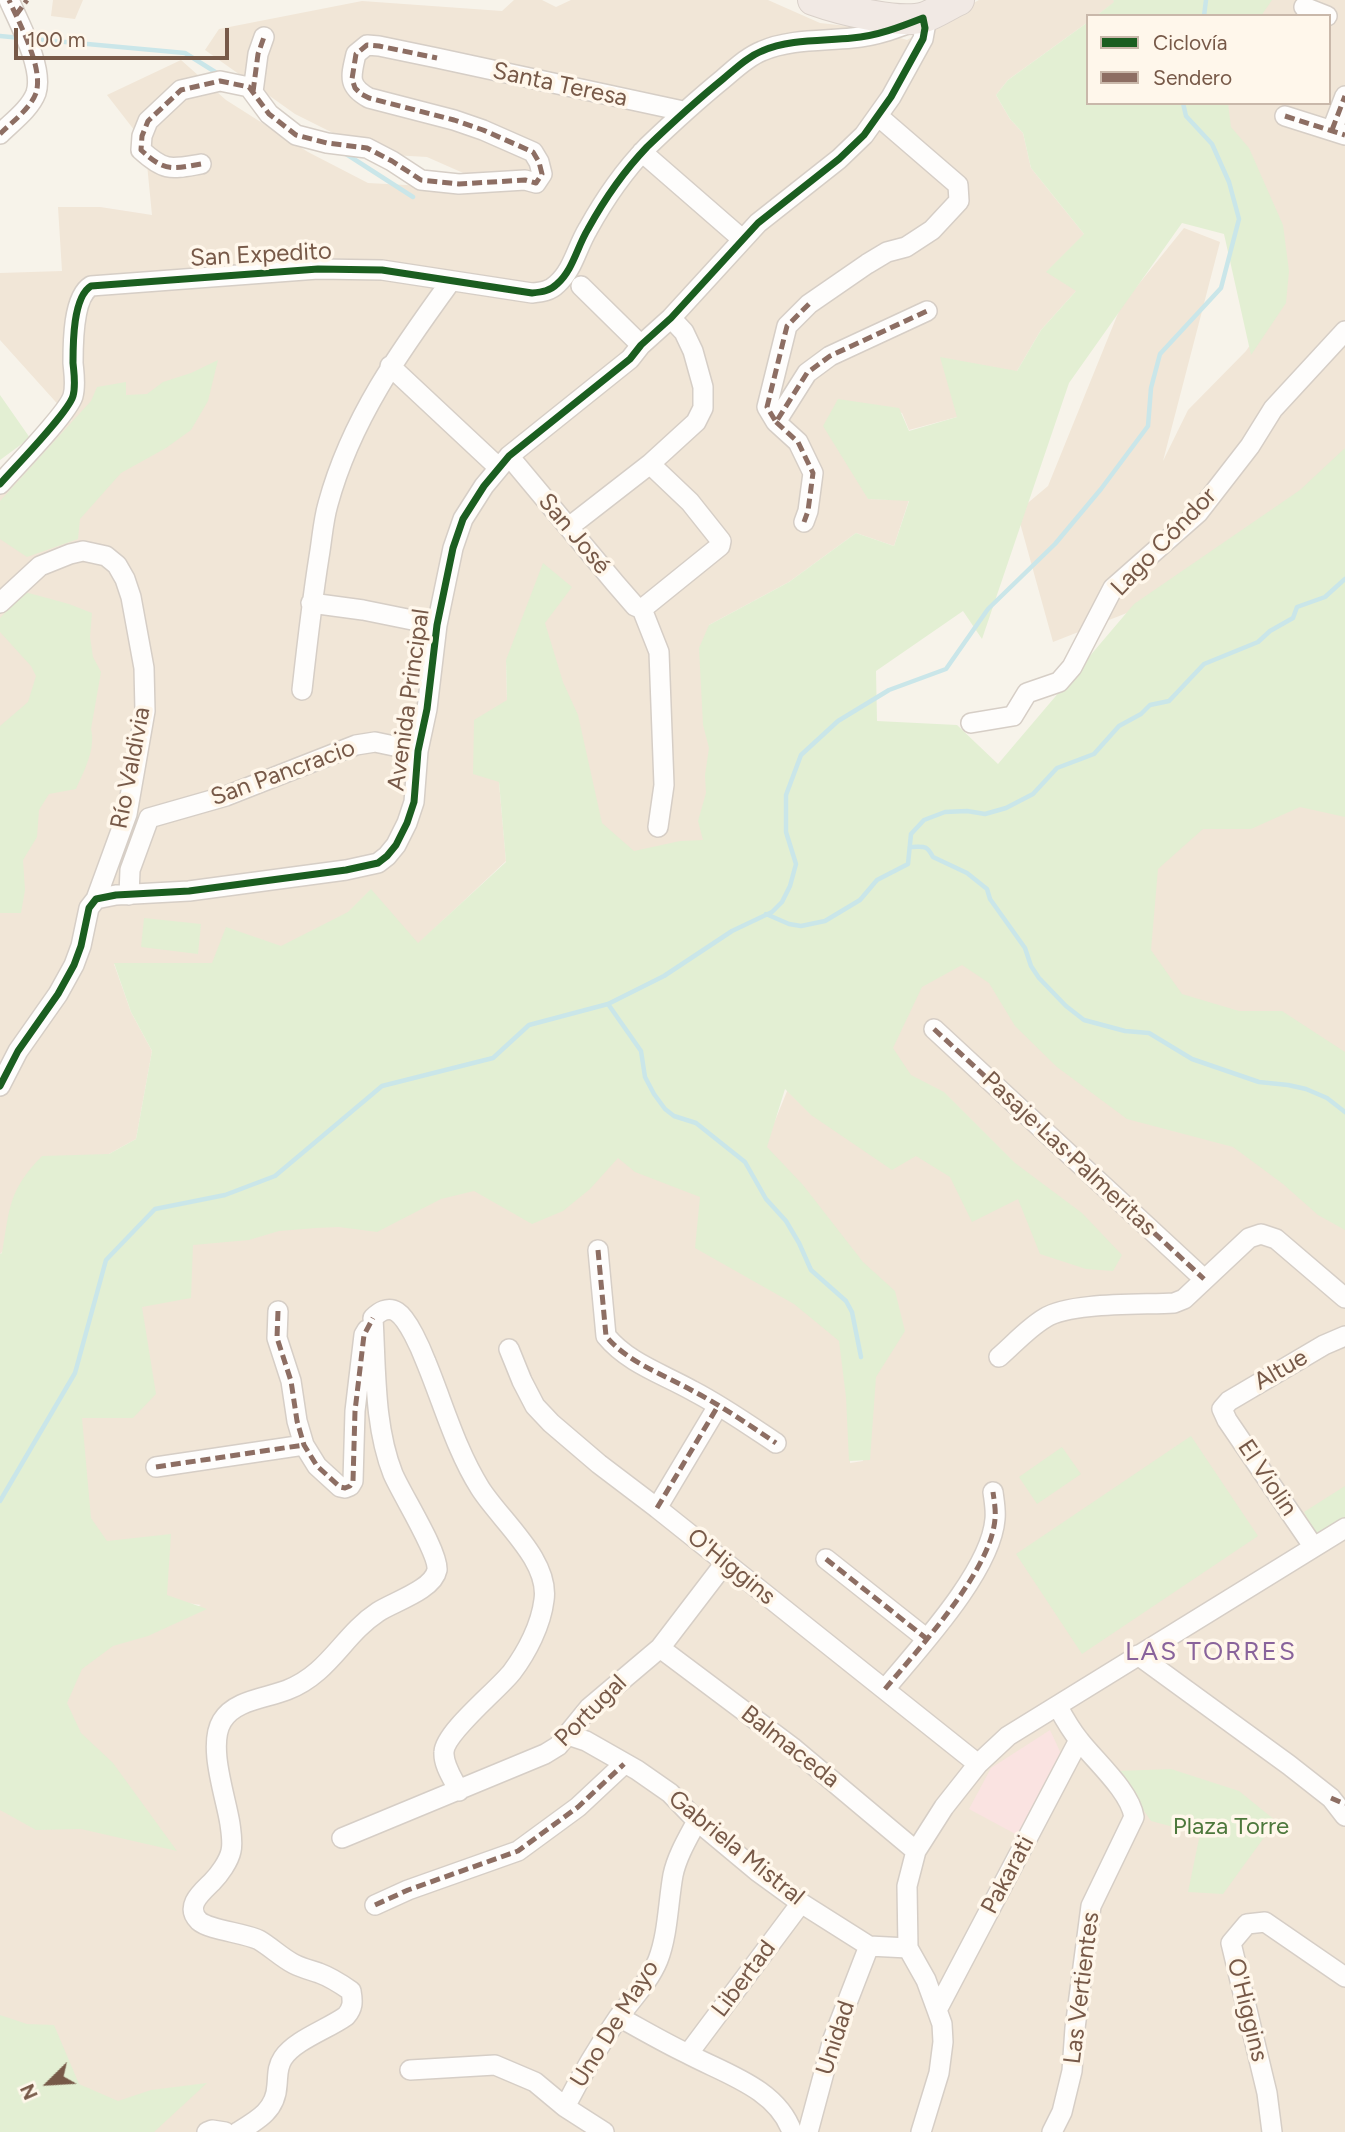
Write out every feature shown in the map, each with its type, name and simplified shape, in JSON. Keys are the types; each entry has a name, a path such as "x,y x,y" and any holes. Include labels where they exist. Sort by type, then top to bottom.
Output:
{"highway":[{"path":"813,0 866,15 923,18 959,0"}],"street":[{"path":"0,134 36,93 38,70 17,5"},
{"path":"1304,7 1323,14"},
{"path":"641,345 574,280 586,231 603,203 642,152 683,111 763,50 884,33 923,18"},
{"name":"Avenida Principal","path":"96,899 104,896 202,890 346,870 377,863 387,856 407,824 414,802 418,751 427,709 437,625 453,548 463,519 484,486 503,462 630,359 742,239 863,135 878,116 923,39 923,18"},
{"path":"253,92 258,54 264,37"},
{"name":"Santa Teresa","path":"253,92 269,114 296,135 327,143 367,148 421,180 459,184 525,180 536,183 542,174 533,152 483,130 369,98 355,88 352,79 356,54 367,46 379,46 683,111"},
{"path":"201,164 178,168 162,167 150,158 141,150 142,136 148,121 181,90 220,81 249,88 253,92"},
{"path":"1285,117 1339,132 1345,96"},
{"path":"804,522 813,472 797,442 776,422 767,408 787,326 809,304 867,264 887,252 906,247 932,230 959,201 958,185 878,116"},
{"path":"642,152 742,239"},
{"name":"San Expedito","path":"0,484 73,398 73,338 80,298 84,290 91,286 318,270 382,270 532,293 574,280"},
{"path":"302,690 327,506 335,482 368,404 390,366 451,281"},
{"path":"776,422 807,373 830,356 927,311"},
{"path":"569,527 650,464 696,422 703,408 703,387 693,351 684,332 671,318"},
{"name":"Lago Cóndor","path":"971,723 1013,716 1027,693 1059,682 1072,667 1113,588 1198,513 1250,446 1273,409 1345,331"},
{"name":"San José","path":"390,366 503,462 569,527 635,606 642,609"},
{"path":"650,464 690,502 721,541 720,545 642,609 659,652 664,785 658,827"},
{"name":"Río Valdivia","path":"0,603 40,566 82,551 107,556 117,565 131,597 144,668 145,711 127,814 96,899"},
{"path":"312,603 437,625"},
{"name":"San Pancracio","path":"129,895 130,870 149,818 226,796 356,745 374,742 418,751"},
{"path":"0,1086 18,1051 58,994 74,965 89,908 96,899"},
{"name":"Pasaje Las Palmeritas","path":"934,1029 1204,1279"},
{"path":"999,1357 1045,1318 1061,1311 1174,1303 1184,1299 1249,1238 1262,1234 1276,1240 1345,1298"},
{"path":"598,1250 606,1336 614,1345 640,1364 693,1390 776,1443"},
{"path":"278,1311 277,1338 290,1381 297,1421 304,1445 317,1466 340,1487 350,1486 353,1481 355,1411 364,1335 373,1318 380,1312 388,1309 397,1312 423,1354 475,1479 498,1514 537,1563 545,1597 541,1615 526,1649 512,1672 446,1743 443,1753 446,1765 459,1791"},
{"path":"238,2132 264,2115 274,2102 278,2085 277,2070 283,2058 291,2049 346,2016 353,2001 351,1991 339,1982 288,1961 259,1940 200,1922 194,1913 193,1904 214,1880 231,1851 232,1835 217,1758 218,1729 222,1719 240,1706 307,1681 323,1668 360,1625 431,1582 437,1571 435,1558 402,1493 383,1445 373,1318"},
{"name":"Altue","path":"1222,1409 1229,1401 1324,1345 1345,1336"},
{"name":"O'Higgins","path":"509,1349 535,1406 551,1423 978,1764"},
{"path":"657,1508 718,1406"},
{"name":"El Violin","path":"1222,1409 1313,1546"},
{"path":"156,1466 304,1445"},
{"path":"886,1689 975,1575 991,1538 996,1517 992,1492"},
{"path":"921,2132 939,2073 942,2024 926,1980 908,1948 907,1886 916,1851 944,1807 978,1764 1008,1737 1313,1546 1343,1533"},
{"path":"826,1559 927,1639"},
{"name":"Portugal","path":"342,1838 459,1791 558,1746 589,1708 660,1648 725,1563"},
{"name":"Balmaceda","path":"660,1648 792,1747 916,1851"},
{"path":"1138,1655 1338,1801 1345,1816"},
{"name":"Las Vertientes","path":"1052,2132 1062,2112 1072,2071 1091,1906 1134,1817 1122,1791 1079,1740 1058,1707"},
{"name":"Gabriela Mistral","path":"568,1735 586,1741 637,1770 670,1793 697,1821 757,1871 801,1903 869,1945 908,1948"},
{"name":"Pakarati","path":"937,2010 1079,1740"},
{"path":"375,1905 408,1890 518,1851 578,1807 624,1764"},
{"name":"Uno De Mayo","path":"565,2106 585,2068 657,1962 664,1938 674,1872 682,1849 697,1821"},
{"name":"Libertad","path":"688,2054 801,1903"},
{"name":"O'Higgins","path":"1272,2132 1267,2093 1231,1943 1247,1924 1265,1922 1345,1977"},
{"name":"Unidad","path":"808,2132 833,2039 869,1945"},
{"path":"618,2017 750,2085 775,2104 792,2132"},
{"path":"410,2070 495,2065 535,2082 604,2132"},
{"path":"207,2132 225,2132"}],"shaded area":[{"path":"53,0 83,0 75,19 51,16"},
{"path":"514,0 542,0 556,7 571,0 768,0 820,23 866,28 907,40 979,0 1113,0 1115,2 1099,14 1086,14 1086,23 1008,80 996,95 1010,119 1023,133 1031,168 1084,234 1077,290 1041,330 1017,371 957,417 909,430 902,413 838,400 868,499 909,500 894,546 856,533 789,582 709,625 715,748 704,840 632,858 597,826 506,660 507,700 499,782 506,861 418,944 351,917 281,953 217,969 114,964 131,1012 152,1051 136,1139 109,1154 0,1254 0,474 72,420 0,340 0,273 62,271 58,207 100,207 152,215 145,144 107,95 181,60 226,100 308,152 368,183 462,188 470,176 427,157 375,154 295,114 205,50 219,29 362,1 502,11"},
{"path":"1265,0 1345,0 1345,456 1303,495 1137,609 1053,642 1017,512 1048,486 1121,306 1184,228 1220,242 1163,461 1188,410 1246,351 1280,301 1225,129 1222,105 1331,105 1331,14 1255,14"},
{"path":"1299,801 1345,811 1345,1058 1238,1017 1178,999 1146,952 1152,866 1201,824"},
{"path":"963,958 994,979 1020,1022 1061,1062 1128,1112 1234,1141 1286,1179 1322,1210 1345,1223 1345,2132 145,2132 191,2086 117,2107 74,2087 51,2030 26,2030 0,2021 0,1803 38,1824 82,1824 162,1841 108,1767 76,1737 61,1703 77,1665 111,1641 146,1630 201,1605 158,1599 170,1540 104,1547 85,1521 75,1415 129,1414 149,1392 136,1305 186,1294 189,1241 246,1234 277,1225 339,1221 376,1226 439,1193 475,1184 532,1218 560,1205 585,1185 617,1150 639,1168 706,1194 700,1244 800,1301 840,1341 852,1397 850,1463 863,1461 870,1375 899,1330 890,1294 858,1266 798,1189 763,1150 790,1084 815,1111 895,1164 920,1151 954,1173 976,1217 1022,1194 1042,1249 1103,1268 1118,1259 1078,1217 1011,1167 940,1097 907,1079 886,1049 918,983"},
{"path":"1050,1730 1063,1758 1021,1837 969,1809 991,1768"}],"green space":[{"path":"1113,0 1272,0 1262,14 1099,14 1114,2"},
{"path":"1086,23 1086,105 1228,105 1231,127 1249,148 1283,225 1289,271 1286,303 1251,355 1224,234 1182,223 1069,383 982,639 963,611 876,671 877,721 957,725 998,764 1134,604 1300,490 1345,448 1345,817 1300,807 1251,829 1203,829 1158,869 1151,950 1182,994 1239,1011 1282,1011 1345,1052 1345,1230 1318,1215 1283,1184 1233,1147 1127,1119 1057,1067 1015,1026 989,983 962,965 922,987 893,1048 911,1075 944,1092 1015,1163 1082,1213 1122,1255 1113,1271 1086,1269 1040,1254 1018,1199 972,1222 950,1177 916,1156 892,1170 811,1115 785,1089 767,1147 803,1185 863,1262 895,1291 905,1331 876,1377 870,1460 849,1461 846,1397 839,1341 794,1304 695,1248 700,1197 635,1172 618,1158 590,1189 563,1211 532,1224 474,1191 441,1199 377,1232 339,1227 316,1228 279,1231 249,1240 193,1245 191,1298 142,1307 156,1394 133,1418 82,1418 91,1518 107,1541 171,1534 167,1595 207,1609 148,1636 113,1646 82,1669 67,1703 81,1733 113,1763 177,1851 81,1829 36,1830 0,1810 0,1254 12,1200 23,1179 42,1156 109,1154 136,1139 152,1051 131,1012 114,963 212,963 226,927 281,946 348,912 371,889 418,943 506,862 499,782 473,774 474,720 507,700 506,660 543,563 572,587 545,623 563,682 578,715 602,823 634,851 680,841 703,840 698,821 706,793 705,775 709,748 703,725 699,648 709,625 789,582 856,533 894,546 909,501 868,499 823,426 838,399 899,408 909,431 957,417 940,357 1017,371 1041,330 1076,291 1046,272 1084,234 1031,168 1023,133 1010,119 996,95 1008,80"},
{"path":"218,360 208,401 191,430 166,448 121,473 80,519 78,539 27,557 0,539 0,501 91,401 97,387 126,382 126,395 147,394 163,382"},
{"path":"0,395 30,438 0,460"},
{"path":"25,592 92,613 90,637 93,657 101,672 91,729 91,752 86,767 76,789 49,794 39,810 37,837 23,860 25,890 21,913 0,913 0,726 28,702 36,676 31,666 0,632 0,618"},
{"path":"144,918 201,924 198,954 141,947"},
{"path":"1191,1436 1258,1536 1082,1654 1016,1554"},
{"path":"1062,1447 1081,1474 1037,1504 1019,1477"},
{"path":"1345,1486 1345,1522 1318,1537 1304,1512"},
{"name":"Plaza Torre","path":"1171,1769 1239,1791 1276,1821 1223,1894 1188,1892 1200,1834 1151,1821 1117,1771"},
{"path":"0,2015 27,2024 54,2025 79,2084 118,2101 151,2090 207,2083 154,2132 0,2132"}],"waterway":[{"path":"1204,14 1206,0"},
{"path":"0,36 21,38"},
{"path":"33,39 185,53 220,75"},
{"path":"0,1501 75,1373 106,1260 155,1209 225,1195 275,1176 382,1086 493,1058 529,1025 608,1004 664,976 732,931 772,912 782,902 796,864 786,832 786,795 801,755 838,721 889,690 946,669 988,609 1055,544 1148,426 1151,388 1160,354 1221,288 1239,219 1229,182 1212,144 1186,116 1183,105"},
{"path":"343,152 413,197"},
{"path":"766,914 801,926 825,921 860,900 877,880 908,864 911,834 924,820 945,812 985,814 1006,808 1033,794 1057,768 1094,754 1119,726 1141,714 1150,705 1169,701 1204,664 1258,642 1270,631 1293,618 1297,607 1325,597 1345,579"},
{"path":"910,847 926,848 933,857 967,873 987,889 990,899 1025,948 1031,966 1039,978 1084,1020 1125,1031 1149,1033 1192,1059 1259,1082 1306,1089 1327,1098 1345,1112"},
{"path":"608,1004 641,1051 645,1077 665,1109 674,1116 696,1123 745,1162 766,1199 786,1221 811,1270 846,1301 852,1312 861,1357"}],"marked path":[{"path":"0,134 30,104 38,83 34,59 9,0"},
{"path":"16,15 27,0"},
{"path":"253,92 258,54 264,37"},
{"path":"201,164 175,168 156,162 141,150 142,136 148,121 181,90 220,81 249,87 269,114 296,135 327,143 367,148 421,180 459,184 525,180 536,183 542,174 533,152 454,120 369,98 355,88 352,79 356,54 367,45 437,58"},
{"path":"1332,130 1345,96"},
{"path":"1285,116 1345,135"},
{"path":"809,304 787,326 767,407 776,422 807,373 830,356 927,311"},
{"path":"776,422 798,442 813,473 804,522"},
{"path":"934,1029 1204,1279"},
{"path":"598,1250 606,1336 635,1361 714,1403 776,1443"},
{"path":"278,1311 277,1338 291,1381 304,1445 317,1466 340,1487 345,1488 353,1481 355,1411 364,1335 373,1318"},
{"path":"657,1508 718,1406"},
{"path":"156,1467 304,1445"},
{"path":"885,1689 934,1631 981,1562 991,1540 995,1519 993,1492"},
{"path":"826,1559 927,1639"},
{"path":"375,1905 408,1890 518,1851 578,1807 624,1764"},
{"path":"1331,1798 1345,1804"}],"cycle path":[{"path":"0,484 52,427 73,396 75,321 81,300 91,286 318,269 382,270 532,293 546,291 567,272 601,207 639,156 684,112 746,60 783,44 870,35 923,18 923,39 891,97 864,135 839,159 758,223 630,359 509,456 484,486 463,519 453,548 437,625 427,709 418,751 414,802 407,823 387,856 378,863 346,870 189,891 116,895 96,899 89,908 74,965 58,994 18,1051 0,1086"}],"district":[{"name":"LAS TORRES","path":"1211,1652"}]}
